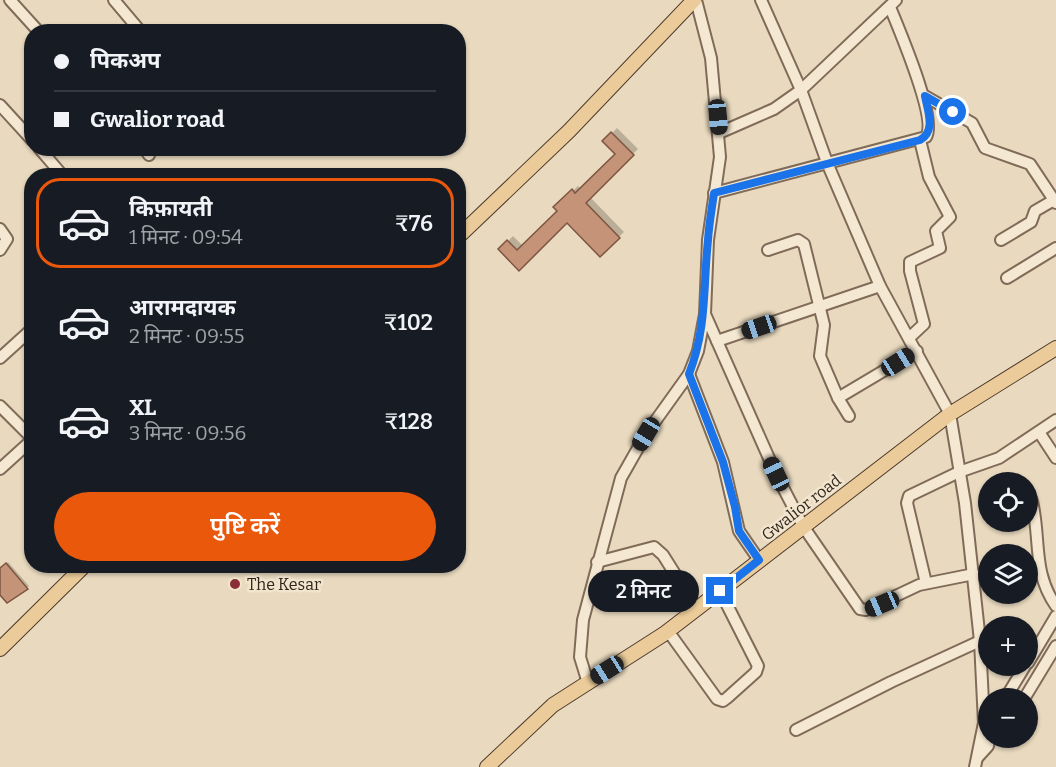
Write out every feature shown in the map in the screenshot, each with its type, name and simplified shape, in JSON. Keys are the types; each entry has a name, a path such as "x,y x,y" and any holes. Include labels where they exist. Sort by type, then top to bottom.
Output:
{"main road":[{"path":"466,229 569,131 695,0"},
{"name":"Gwalior road","path":"487,767 553,705 668,631 950,414 1056,348"},
{"path":"0,649 77,573"}],"street":[{"path":"10,0 32,24"},
{"path":"114,0 134,24"},
{"path":"588,682 581,666 580,647 583,620 621,478 646,434 689,374 698,351 705,314 708,240 720,160 711,58 695,0"},
{"path":"761,0 801,90 828,165 880,286 950,414 974,574 978,619"},
{"path":"714,193 828,165 926,137 930,126 925,96 917,83 893,3 801,90 774,109 719,133"},
{"path":"925,96 972,123 985,148 1030,164 1054,197 1035,211 1031,222 1001,240"},
{"path":"0,105 24,131"},
{"path":"909,338 924,324 910,271 910,262 940,248 936,231 950,217 929,177 920,140"},
{"path":"46,156 56,168"},
{"path":"0,229 8,239 0,250"},
{"path":"768,250 798,240 802,242 821,306 824,325 820,356 838,398 849,416"},
{"path":"1007,278 1056,248"},
{"path":"717,341 880,286"},
{"path":"705,314 776,474 803,526 863,611 926,583 974,574"},
{"path":"0,358 24,336"},
{"path":"838,398 916,351"},
{"path":"689,374 723,462 739,531 759,560"},
{"path":"0,406 24,431"},
{"path":"926,583 908,500 914,492 959,472 999,458 1056,420"},
{"path":"1039,432 1056,458"},
{"path":"0,469 24,446"},
{"path":"1037,532 1039,571 1056,606"},
{"path":"597,562 654,547 663,555 697,609"},
{"path":"668,631 717,699 723,701 727,698 756,672 758,666 720,591"},
{"path":"1038,645 1056,616"},
{"path":"796,730 891,682 978,642"},
{"path":"1031,688 1056,646"},
{"path":"976,762 984,723 982,676"},
{"path":"976,762 986,748"}],"building":[{"path":"611,132 634,155 586,203 620,238 600,257 567,223 519,271 498,249 507,240 517,250 557,211 553,207 572,189 575,193 615,154 602,141"},
{"path":"6,563 28,589 7,603 0,595 0,568"}],"place":[{"name":"The Kesar","path":"235,584"}],"route":[{"path":"720,591 759,560 739,531 735,507 718,446 689,374 698,351 705,314 708,240 714,193 920,140 926,137 930,126 925,96 953,112"}]}
